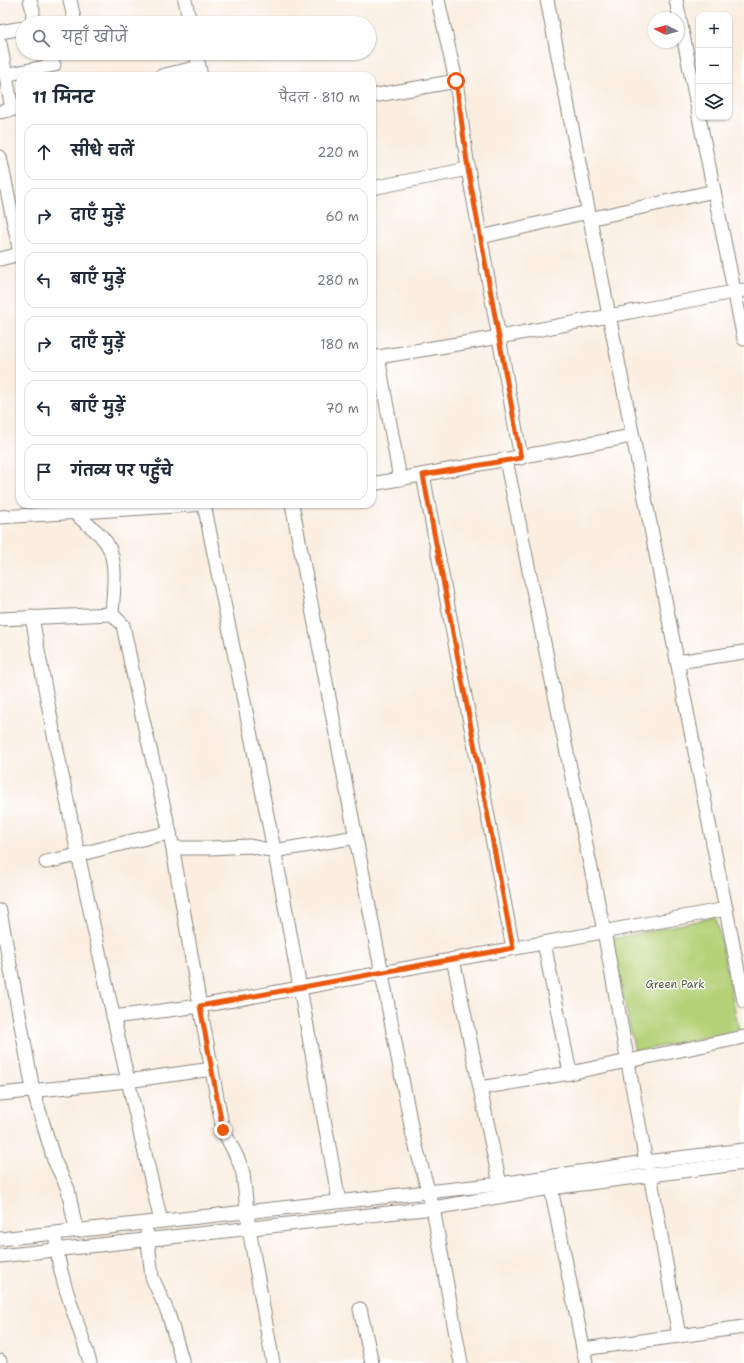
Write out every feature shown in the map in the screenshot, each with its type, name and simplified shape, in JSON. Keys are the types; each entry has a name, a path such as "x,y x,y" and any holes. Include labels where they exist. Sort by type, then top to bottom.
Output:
{"street":[{"path":"30,0 33,11 33,16"},
{"path":"70,0 73,16"},
{"path":"185,0 188,16"},
{"path":"438,0 456,81 468,169 521,458"},
{"path":"547,0 744,1001"},
{"path":"676,0 696,101"},
{"path":"0,32 16,29"},
{"path":"0,43 11,110"},
{"path":"197,60 200,72"},
{"path":"6,74 54,64"},
{"path":"376,95 456,81"},
{"path":"700,120 714,191 739,291 744,339"},
{"path":"0,157 16,234"},
{"path":"376,187 468,169"},
{"path":"481,237 714,191"},
{"path":"0,259 16,254"},
{"path":"376,357 500,337 739,291"},
{"path":"376,362 400,479"},
{"path":"376,483 521,458 632,436"},
{"path":"506,460 604,931 679,1336"},
{"path":"423,475 513,948"},
{"path":"0,516 73,508 103,538 111,549 113,572 112,614 123,625 140,707 170,833 223,1130 241,1166 249,1229 273,1363"},
{"path":"205,508 274,852 339,1201"},
{"path":"293,508 413,1136 430,1192 461,1363"},
{"path":"0,619 112,614"},
{"path":"32,617 56,753 127,1081 160,1221"},
{"path":"677,662 744,652"},
{"path":"46,862 78,856 136,838 170,833"},
{"path":"173,848 250,846 274,852 356,837"},
{"path":"113,1017 200,1006 726,909"},
{"path":"0,911 33,1090 54,1160 68,1189 76,1230"},
{"path":"544,942 570,1073"},
{"path":"453,959 500,1184"},
{"path":"480,1088 570,1073 744,1037"},
{"path":"0,1094 127,1081 212,1069"},
{"path":"0,1256 56,1251 433,1208 551,1188 744,1150"},
{"path":"0,1239 648,1168 744,1163"},
{"path":"551,1188 586,1363"},
{"path":"146,1222 147,1240 154,1285 170,1320 182,1363"},
{"path":"54,1233 56,1251 64,1286 77,1318 90,1363"},
{"path":"360,1309 372,1363"},
{"path":"583,1349 744,1327"}],"green space":[{"name":"Green Park","path":"716,917 739,1030 635,1052 611,939"}],"route":[{"path":"223,1130 200,1006 513,948 423,475 521,458 468,169 456,81"}]}
